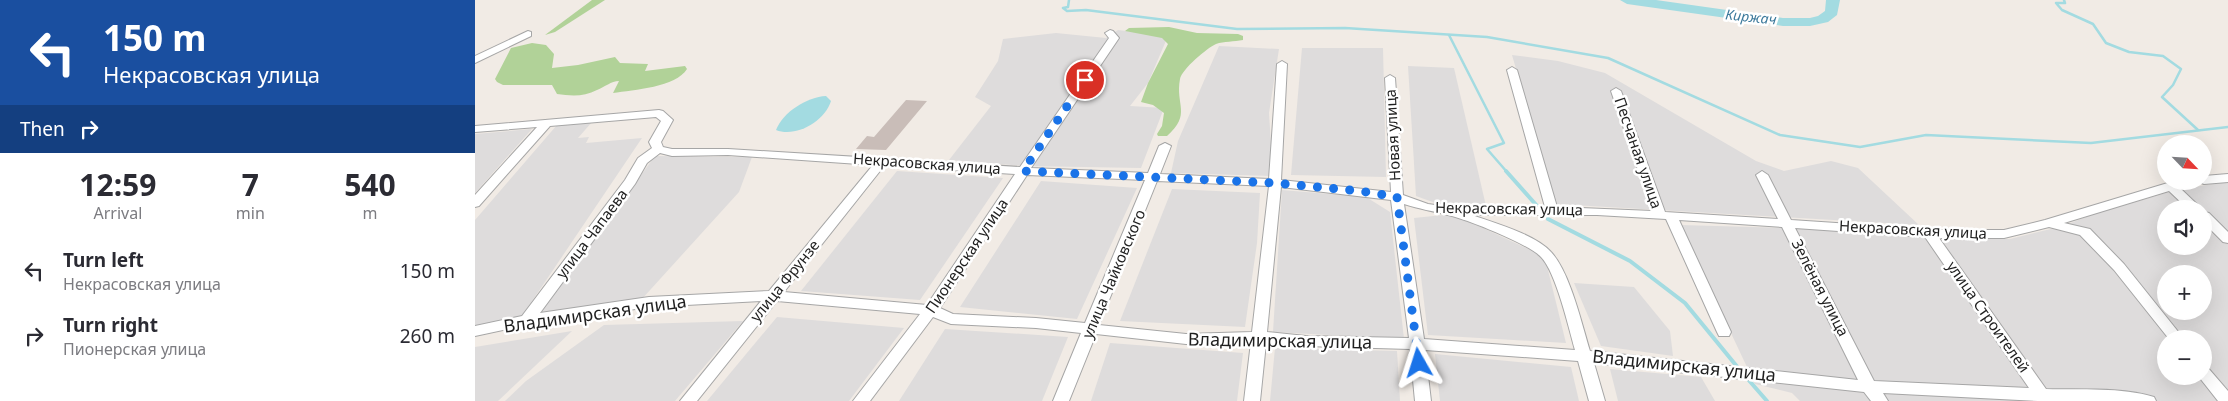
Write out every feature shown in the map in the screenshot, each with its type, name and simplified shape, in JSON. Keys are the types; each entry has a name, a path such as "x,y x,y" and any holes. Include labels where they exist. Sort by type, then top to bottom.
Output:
{"street":[{"name":"Пионерская улица","path":"861,401 931,310 1023,171 1115,38 1110,33"},
{"path":"475,60 528,34"},
{"path":"1252,401 1275,183 1282,64"},
{"path":"1513,70 1551,211"},
{"name":"Новая улица","path":"1390,78 1397,197 1423,401"},
{"name":"Песчаная улица","path":"1616,91 1665,216 1723,332"},
{"path":"475,128 546,124 659,113 667,120 655,142 658,149"},
{"path":"475,203 546,124"},
{"name":"улица Чайковского","path":"1061,401 1165,146"},
{"name":"Некрасовская улица","path":"658,149 672,153 728,152 1023,171 1275,183 1360,191 1397,197 1425,207 1449,211 1597,211 1929,233 2004,234 2049,223 2158,190"},
{"name":"улица Чапаева","path":"527,320 631,181 642,161 658,149"},
{"name":"улица Фрунзе","path":"688,401 882,161"},
{"name":"Зелёная улица","path":"1762,175 1869,387 1879,401"},
{"path":"2213,179 2228,178"},
{"path":"2175,190 2186,200"},
{"path":"1449,211 1518,239 1547,255 1561,284 1597,401"},
{"path":"2049,223 2085,232 2119,267 2170,330"},
{"path":"2212,224 2228,239"},
{"name":"улица Строителей","path":"1929,233 2045,398"},
{"name":"Владимирская улица","path":"475,331 527,320 649,302 773,296 931,310 951,319 1036,323 1185,340 1258,337 1306,341 1417,344 1583,356 1731,372 1753,372 1869,387 2045,398 2127,398 2148,401"},
{"path":"2212,382 2227,401"}],"shaded area":[{"path":"1118,30 1168,36 1148,83 1130,106 1164,108 1141,168 1026,166 949,160 991,106 975,97 998,61 1003,39 1056,33 1106,38"},
{"path":"1219,46 1279,49 1269,113 1273,176 1171,173 1178,141"},
{"path":"1302,48 1383,48 1386,177 1291,175"},
{"path":"1512,55 1558,61 1605,73 1756,161 1784,171 1831,161 1858,168 1919,225 1555,204"},
{"path":"1408,66 1454,68 1486,206 1438,204 1416,196"},
{"path":"592,122 578,138 589,137 586,143 642,138 520,319 475,326 475,220 557,125"},
{"path":"532,129 475,193 475,134"},
{"path":"655,156 752,157 739,192 641,300 541,312"},
{"path":"897,171 1003,178 920,300 801,291"},
{"path":"1041,181 1137,188 1077,319 960,307"},
{"path":"2228,183 2228,401 1800,401 1792,393 1755,384 1680,225 1790,228 1932,238 2010,239 2063,226 2091,215 2176,190 2213,190 2213,184"},
{"path":"1172,189 1260,193 1257,243 1245,327 1120,321"},
{"path":"1282,190 1366,197 1390,212 1404,339 1273,332"},
{"path":"1453,214 1537,253 1546,262 1566,343 1428,335 1414,218"},
{"path":"1574,283 1634,287 1670,331 1673,356 1601,346"},
{"path":"777,317 904,328 849,401 707,401"},
{"path":"743,321 675,401 505,401 526,381 604,325"},
{"path":"945,329 1068,337 1042,401 899,401"},
{"path":"572,331 498,401 475,401 475,347"},
{"path":"1110,343 1243,353 1237,401 1091,401"},
{"path":"1275,348 1397,351 1400,401 1270,401"},
{"path":"1435,354 1571,367 1579,401 1440,401"},
{"path":"1610,369 1701,377 1715,401 1618,401"}],"green space":[{"path":"592,0 605,0 555,32 545,35"},
{"path":"1169,27 1197,33 1238,34 1243,36 1243,40 1222,42 1212,46 1185,70 1180,79 1181,115 1179,121 1167,136 1158,136 1164,113 1153,105 1141,102 1148,83 1168,44 1162,38 1125,31 1129,28"},
{"path":"532,43 546,45 554,54 552,68 578,65 615,57 620,63 648,64 645,71 685,66 687,69 682,75 664,84 613,93 619,81 582,95 557,94 552,85 503,85 497,82 495,79 511,48"}],"water":[{"path":"826,96 831,101 828,108 823,115 809,126 792,132 776,130 784,117 804,102"}],"building":[{"path":"906,100 927,101 886,150 856,149 867,136 874,137"}],"waterway":[{"path":"1069,0 1068,7 1063,8 1067,11 1086,10 1237,29 1345,28 1487,37 1608,58 1780,135 1860,147 1926,135 2091,143 2228,127"},
{"name":"Киржач","path":"1627,0 1783,22 1810,22 1823,19 1832,12 1833,0"},
{"path":"2064,0 2065,3 2056,3 2062,10 2093,24 2106,43 2129,52 2163,56 2181,69 2173,85 2162,97 2198,130"},
{"path":"1449,35 1504,143 1487,149 1507,172"},
{"path":"1506,171 1538,207"},
{"path":"1548,219 1630,261 1685,303 1739,369"},
{"path":"1746,377 1767,401"}],"route":[{"path":"1085,80 1023,171 1275,183 1360,191 1397,197 1419,363"}]}
